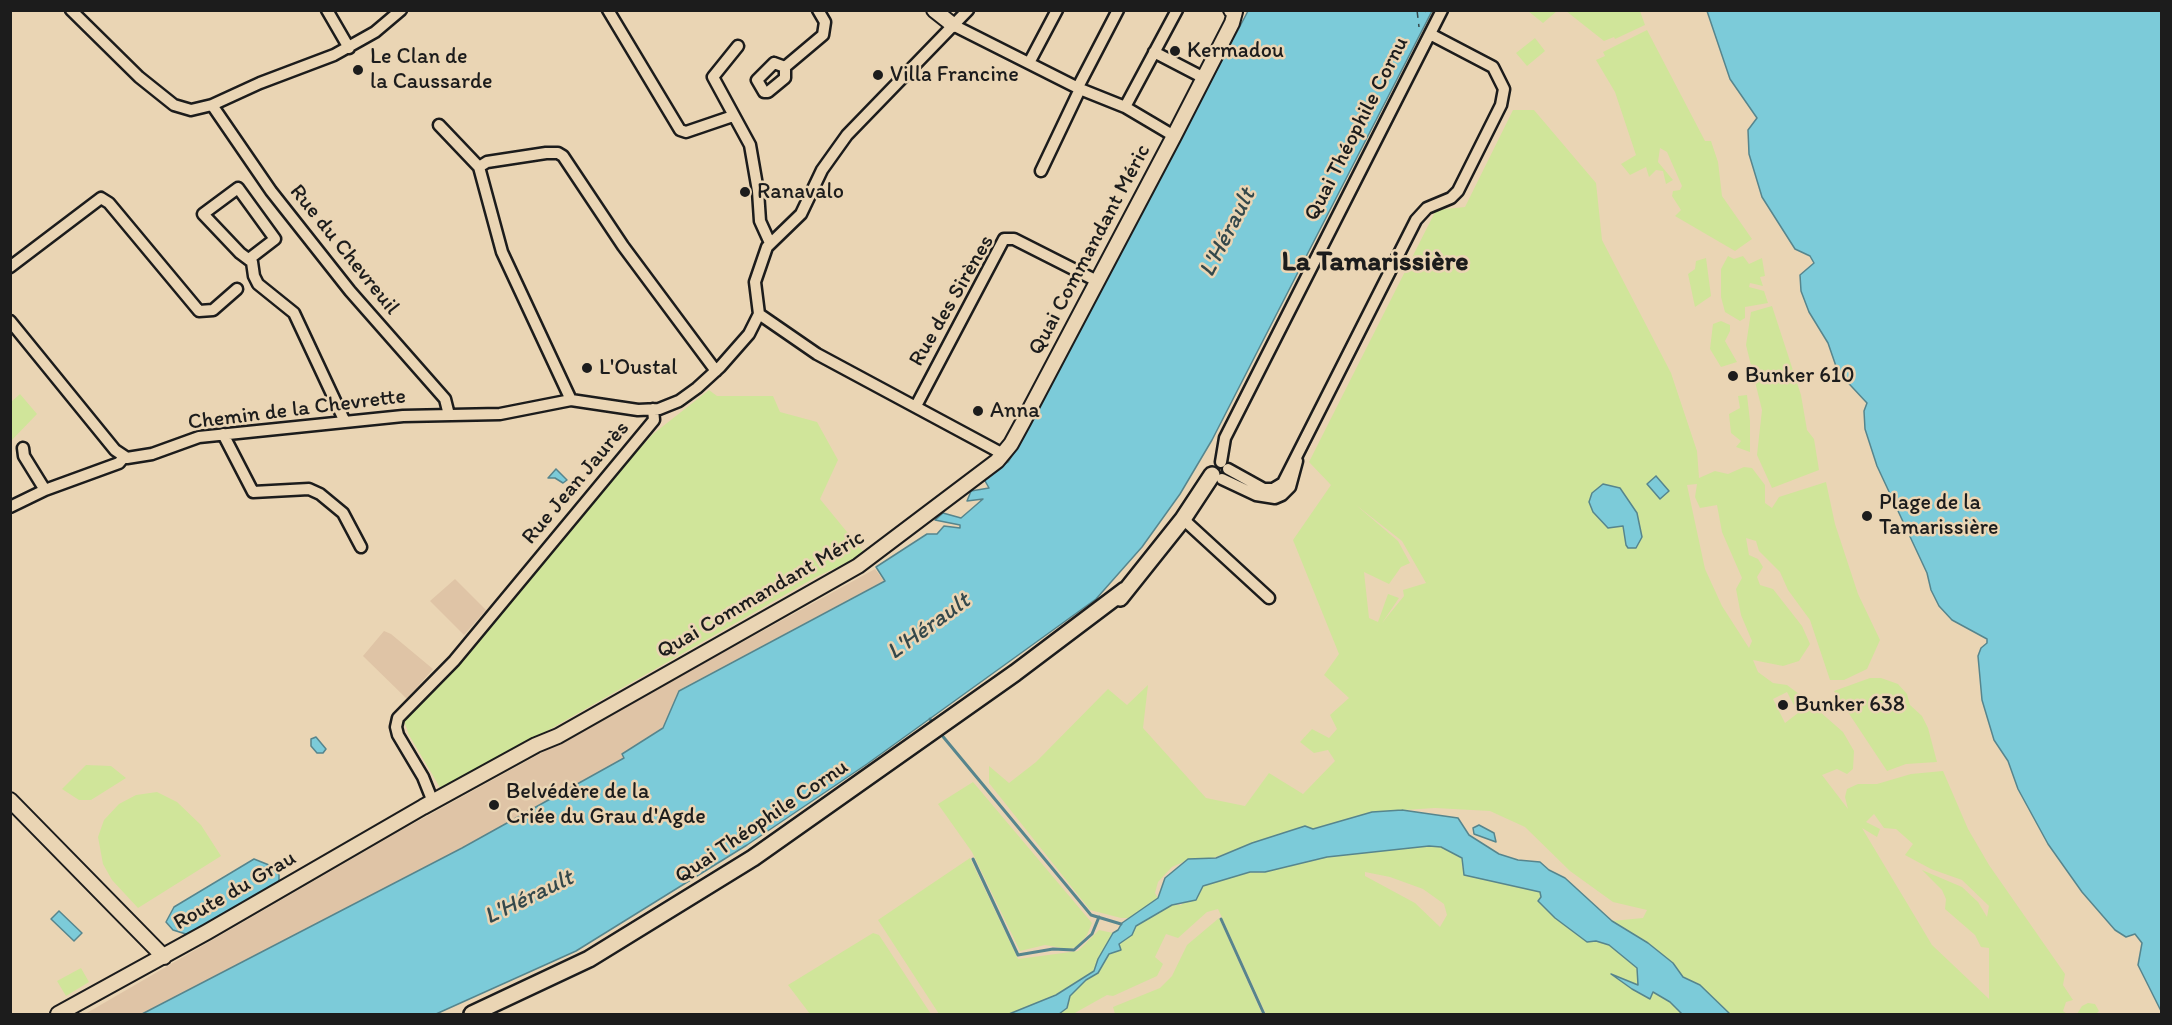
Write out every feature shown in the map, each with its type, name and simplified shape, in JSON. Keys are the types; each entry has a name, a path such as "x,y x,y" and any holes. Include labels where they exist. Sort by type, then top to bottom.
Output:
{"main road":[{"name":"Quai Théophile Cornu","path":"472,1014 548,980 681,903 753,858 1060,640 1093,624 1119,601 1125,590 1221,471"}],"street":[{"path":"70,10 139,77 174,105 191,110 212,105 349,48 375,32 401,10"},
{"path":"327,10 349,48"},
{"path":"608,10 680,130 686,132 733,116"},
{"path":"785,67 823,35 825,22 818,10"},
{"path":"934,10 953,25 1079,88 1125,107 1174,135"},
{"path":"968,10 847,135 822,170 801,214 770,243 764,252 755,282 759,314 817,354 1003,454"},
{"path":"1029,63 1057,10"},
{"path":"1041,171 1118,10"},
{"path":"1125,107 1177,10"},
{"name":"Quai Théophile Cornu","path":"1221,471 1220,457 1225,438 1442,10"},
{"name":"Quai Commandant Méric","path":"433,802 536,745 558,736 858,566 971,483 1003,454 1023,422 1204,78 1232,23 1234,11"},
{"path":"1221,471 1256,495 1275,498 1290,487 1298,455 1416,220 1427,208 1451,198 1458,191 1501,105 1504,90 1493,66 1430,34"},
{"path":"738,46 713,77 750,145 758,191 760,221 770,243"},
{"path":"1154,52 1204,78"},
{"name":"Rue du Chevreuil","path":"212,105 300,227 350,291 445,399 449,415"},
{"path":"439,125 479,167 502,252 571,400"},
{"path":"479,167 487,162 546,153 558,153 563,156 623,246 716,371"},
{"path":"249,259 275,239 238,188 203,214 252,262 258,284 294,313 345,422"},
{"path":"10,267 101,198 110,203 199,311 213,310 237,289"},
{"name":"Rue des Sirènes","path":"916,406 1006,238 1014,239 1097,281"},
{"name":"Rue Jean Jaurès","path":"433,802 423,777 398,735 396,727 398,718 454,661 654,420 652,409 679,401 716,371 749,334 759,314"},
{"path":"10,321 115,450 124,457"},
{"name":"Chemin de la Chevrette","path":"10,507 45,490 119,463 124,457 136,458 200,437 345,422 500,414 571,400 638,410 652,409"},
{"path":"223,434 253,492 309,489 320,494 343,513 361,548"},
{"path":"22,448 24,456 45,490"},
{"path":"1183,519 1269,598"},
{"path":"10,800 164,957"},
{"name":"Route du Grau","path":"58,1014 164,957 433,802"}],"shaded area":[{"path":"875,569 884,581 679,690 663,728 623,754 625,758 462,848 142,1014 85,1014 400,831"},
{"path":"455,579 486,610 464,635 430,601"},
{"path":"384,631 391,634 433,669 407,699 363,656"}],"green space":[{"path":"1528,10 1557,11 1543,23"},
{"path":"1566,11 1640,11 1645,25 1615,39 1614,37 1604,41"},
{"path":"1647,30 1705,141 1711,141 1718,162 1722,196 1752,239 1735,251 1675,216 1681,210 1672,196 1673,191 1680,190 1682,186 1667,152 1660,148 1658,162 1673,180 1666,184 1663,171 1656,170 1649,177 1646,167 1630,175 1621,164 1636,155 1615,92 1596,60 1605,56 1603,52"},
{"path":"1535,38 1545,51 1527,66 1516,53"},
{"name":"La Tamarissière","path":"1513,110 1534,110 1596,183 1602,240 1671,373 1697,451 1699,478 1715,471 1728,474 1744,467 1752,468 1765,485 1765,503 1772,508 1779,497 1826,482 1835,524 1858,594 1880,640 1867,669 1844,680 1830,680 1810,620 1788,590 1780,572 1759,551 1756,541 1746,538 1749,555 1758,559 1763,567 1757,577 1760,585 1773,589 1802,626 1810,644 1799,661 1783,666 1753,660 1758,672 1773,683 1787,685 1799,694 1805,707 1819,711 1843,732 1854,751 1853,769 1847,774 1837,769 1822,775 1848,809 1845,797 1847,789 1858,784 1877,784 1911,774 1943,771 1968,829 1989,865 2065,974 2063,985 2073,1000 2066,1002 2063,1011 2067,1014 1730,1014 1700,985 1683,977 1673,963 1648,943 1612,921 1643,918 1647,910 1613,902 1570,871 1525,827 1490,811 1435,808 1372,812 1313,829 1305,826 1207,860 1190,859 1172,867 1158,882 1155,893 1158,898 1130,918 1121,918 1090,910 989,783 989,766 1009,783 1036,762 1108,689 1127,705 1148,685 1143,728 1206,798 1245,806 1269,773 1303,794 1335,761 1328,750 1314,753 1300,742 1312,729 1329,738 1337,729 1330,715 1349,698 1324,675 1339,654 1293,540 1331,485 1309,462 1436,210 1465,207","holes":["1697,484 1695,497 1700,508 1717,505 1722,532 1742,578 1736,589 1741,615 1752,641 1749,648 1722,606 1705,569 1687,485","1356,505 1402,541 1426,583 1403,590 1404,596 1382,623 1399,598 1388,594 1378,622 1369,618 1364,572 1389,584 1401,567 1410,563 1398,541","1787,692 1798,713 1785,723 1773,699","1874,814 1884,828 1896,829 1913,844 1905,855 1931,869 1962,880 1989,906 1987,917 1978,902 1962,887 1922,870 1942,890 1946,899 1945,909 1975,935 1981,947 1989,948 1989,999 1932,945 1862,828 1877,837 1880,829 1866,822"]},
{"path":"1728,256 1734,259 1743,256 1749,264 1762,258 1765,276 1760,277 1763,286 1750,283 1749,287 1764,291 1768,303 1745,307 1745,318 1740,321 1725,312 1721,297 1721,269"},
{"path":"1706,258 1711,296 1695,307 1688,274 1695,269 1696,261"},
{"path":"1772,306 1801,395 1807,430 1814,439 1819,470 1772,488 1757,455 1762,410 1746,345 1751,312"},
{"path":"1721,321 1730,325 1725,341 1737,362 1721,367 1710,349 1713,324"},
{"path":"709,390 717,396 773,396 780,412 817,422 838,460 820,499 865,554 816,577 442,791 409,735 404,721 496,619 599,493 653,434"},
{"path":"20,394 37,414 11,441 11,402"},
{"path":"1747,395 1750,452 1736,447 1741,441 1731,433 1729,414 1740,408 1738,396"},
{"path":"1870,678 1881,678 1898,684 1907,694 1910,705 1922,716 1928,728 1937,762 1906,764 1887,771 1834,691"},
{"path":"86,765 111,766 126,778 91,800 79,800 62,789"},
{"path":"973,782 1092,923 1087,935 1076,947 1068,949 1045,945 1020,951 972,852 938,804"},
{"path":"157,792 177,802 201,825 221,856 138,908 112,880 103,864 98,837 104,820 119,804 136,795"},
{"path":"1429,846 1441,847 1462,858 1462,867 1493,881 1540,892 1555,918 1596,941 1609,945 1637,968 1639,986 1618,978 1650,999 1653,992 1670,1002 1682,1014 1266,1014 1218,909 1207,912 1178,938 1166,934 1155,957 1163,964 1157,976 1113,996 1107,995 1073,1014 1059,1014 1067,1008 1070,996 1086,980 1098,973 1109,954 1120,950 1119,944 1132,935 1136,926 1172,905 1181,905 1203,886 1250,872 1261,873 1327,857","holes":["1365,872 1390,877 1423,889 1444,904 1447,915 1440,927 1415,903 1365,876"]},
{"path":"970,858 1018,959 1078,951 1099,930 1113,933 1094,971 1056,995 1009,1014 939,1014 878,920"},
{"path":"1219,918 1262,1014 1115,1014 1113,1007 1160,988 1172,976 1187,945"},
{"path":"873,933 879,935 931,1014 810,1014 788,985"},
{"path":"81,968 89,982 66,996 57,981"},
{"path":"2088,1003 2095,1004 2099,1011 2096,1014 2077,1014 2082,1006"}],"water":[{"name":"L'Hérault","path":"1248,11 1432,11 1212,440 1180,494 1142,547 1096,599 867,764 747,845 576,951 436,1014 142,1014 462,848 624,758 622,754 663,728 679,691 885,581 876,567 927,534 937,534 944,526 960,528 960,525 935,520 943,513 961,518 983,499 967,501 971,491 989,488 984,479 1008,462 1023,438"},
{"path":"1707,11 2161,11 2161,1011 2138,965 2142,943 2135,934 2126,937 2115,930 2082,892 2048,844 2018,789 2008,761 1994,740 1982,700 1978,656 1981,648 1987,643 1987,639 1952,620 1939,606 1931,590 1927,573 1877,466 1865,429 1864,411 1867,403 1838,372 1828,343 1809,312 1801,291 1800,275 1814,263 1810,256 1795,249 1762,197 1749,154 1748,130 1757,118 1730,79"},
{"path":"556,469 567,480 563,483 555,478 548,478"},
{"path":"1656,476 1669,491 1660,499 1647,484"},
{"path":"1603,484 1620,488 1637,513 1642,537 1636,548 1628,548 1626,545 1623,526 1608,528 1593,512 1589,502 1592,493"},
{"path":"316,737 326,749 323,753 317,753 311,746 311,739"},
{"path":"1402,810 1458,818 1469,835 1499,854 1518,860 1540,862 1549,870 1565,878 1612,921 1648,943 1673,963 1683,977 1700,985 1730,1014 1682,1014 1670,1002 1653,992 1650,999 1632,989 1611,974 1638,985 1637,968 1609,945 1596,941 1587,942 1555,918 1538,901 1541,897 1540,892 1464,875 1462,858 1441,847 1429,846 1327,857 1265,872 1250,872 1203,886 1196,900 1172,905 1136,926 1132,935 1119,944 1121,950 1109,954 1098,973 1086,980 1070,996 1067,1008 1059,1014 1009,1014 1056,995 1094,971 1113,933 1122,923 1158,898 1165,878 1188,859 1216,858 1252,843 1305,826 1313,829 1372,812"},
{"path":"1479,825 1494,833 1496,842 1474,834 1473,828"},
{"path":"254,859 274,867 279,875 279,884 189,935 173,930 166,922 174,907"},
{"path":"59,911 82,933 74,941 51,919"}],"waterway":[{"path":"930,719 934,725"},
{"path":"940,733 1091,915 1121,924"},
{"path":"973,859 1018,955 1053,949 1074,950 1092,934 1099,917"},
{"path":"1221,919 1264,1014"}],"ferry route":[{"path":"1417,10 1419,27"}],"place":[{"name":"Kermadou","path":"1175,51"},
{"name":"Le Clan de la Caussarde","path":"358,70"},
{"name":"Villa Francine","path":"878,75"},
{"name":"Ranavalo","path":"745,192"},
{"name":"L'Oustal","path":"587,368"},
{"name":"Bunker 610","path":"1733,376"},
{"name":"Anna","path":"978,411"},
{"name":"Plage de la Tamarissière","path":"1867,516"},
{"name":"Bunker 638","path":"1783,705"},
{"name":"Belvédère de la Criée du Grau d'Agde","path":"494,805"}],"district":[{"name":"La Tamarissière","path":"1375,263"}]}
